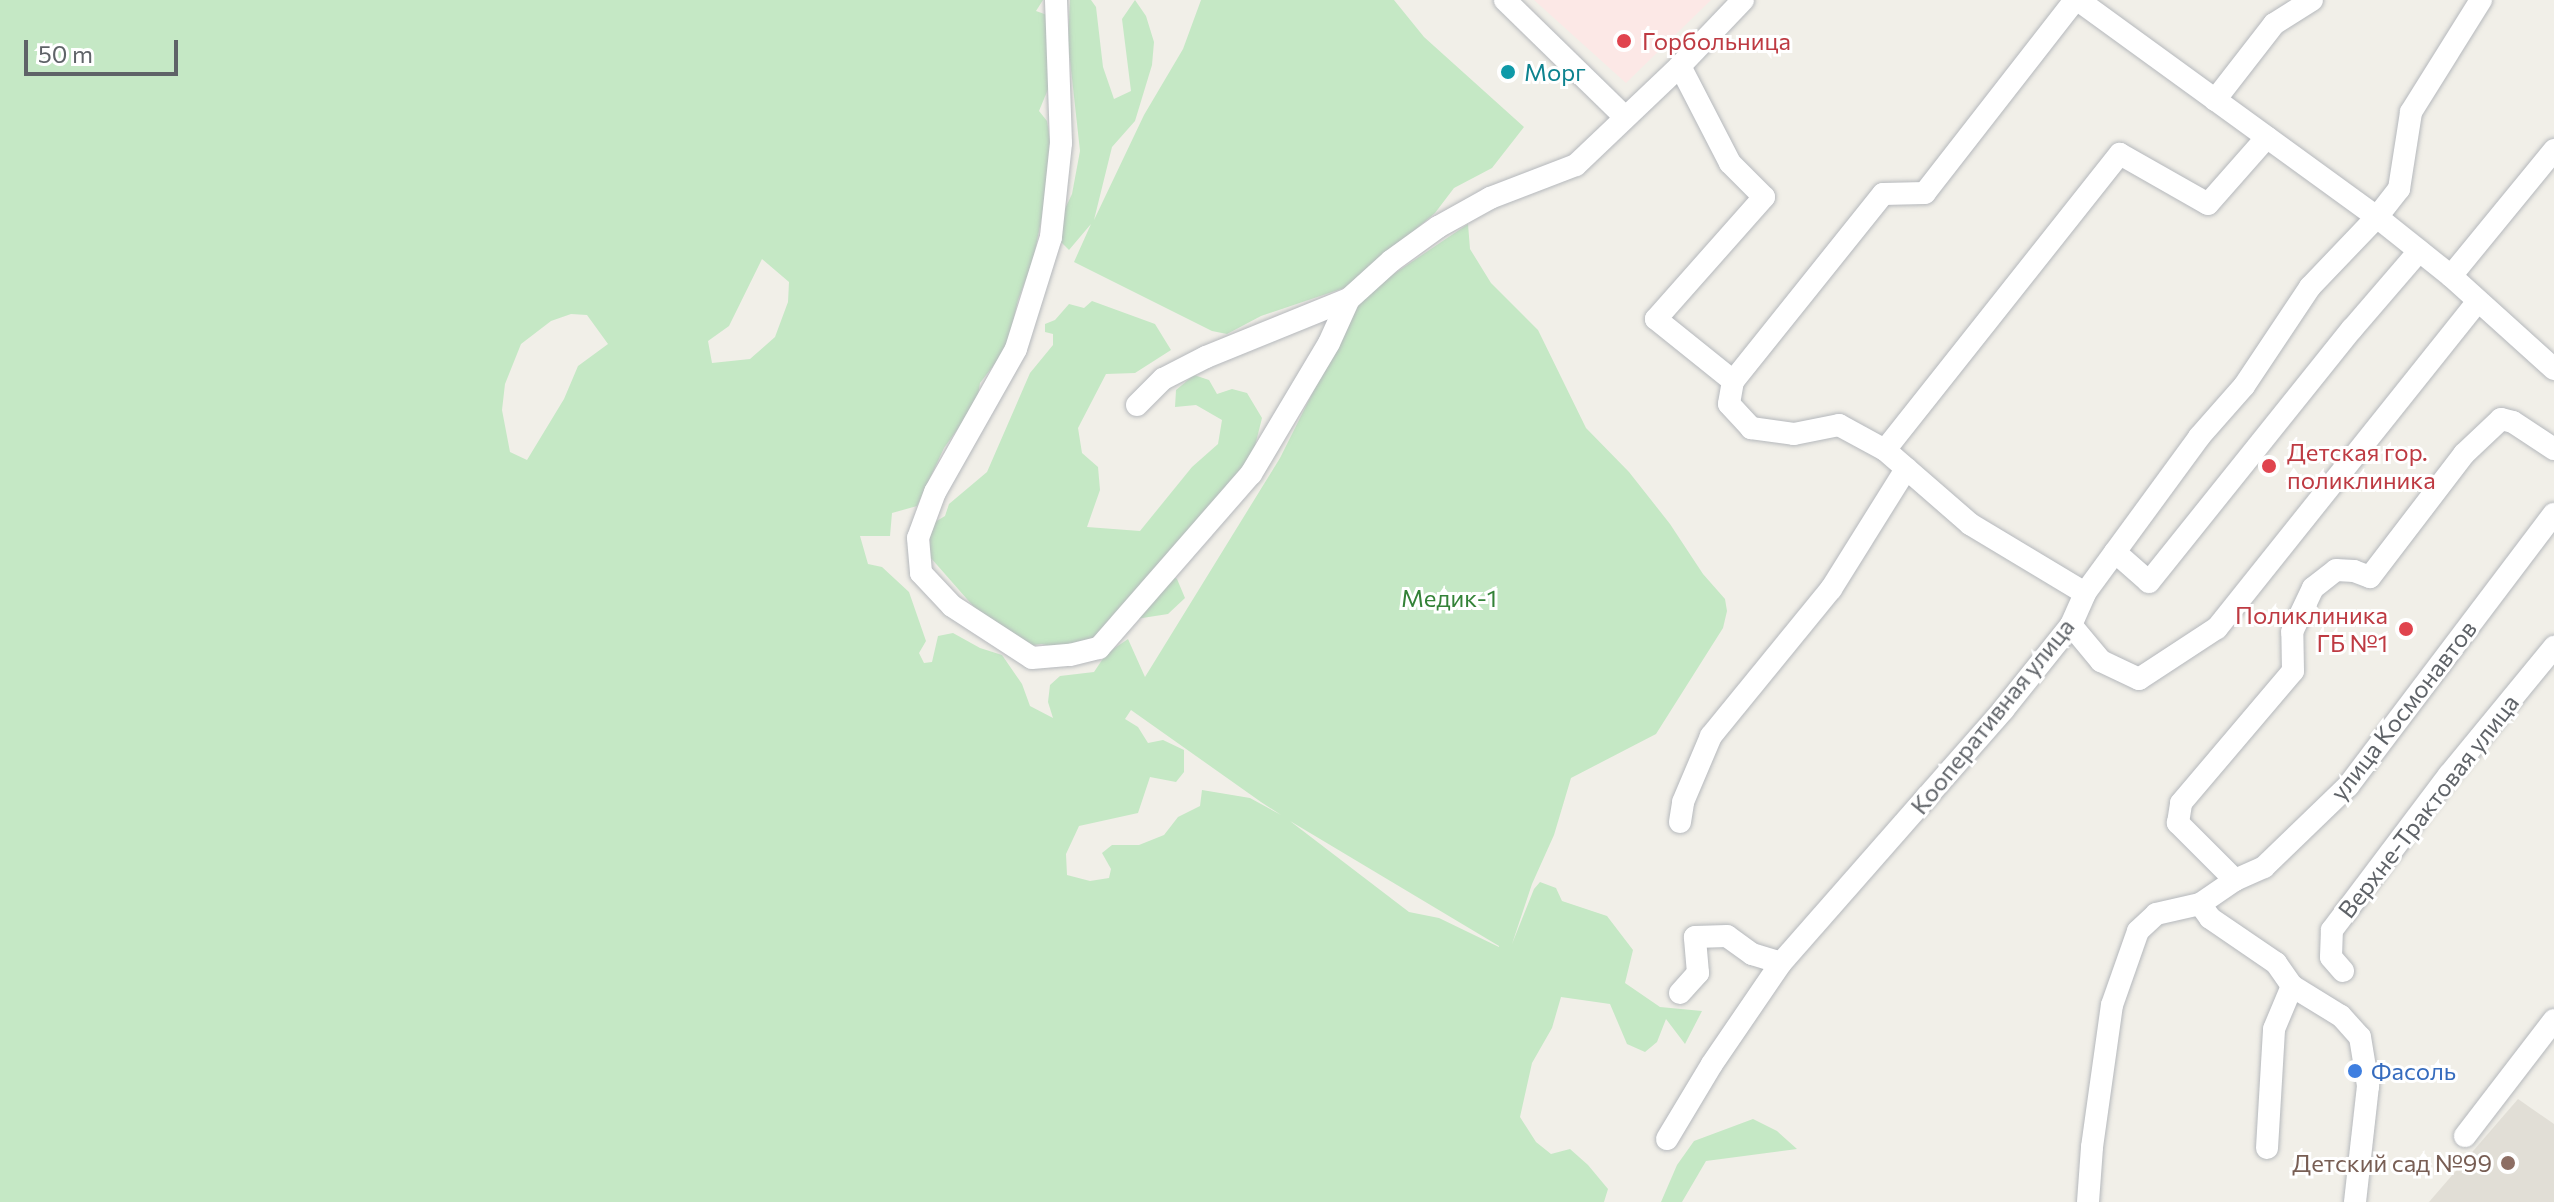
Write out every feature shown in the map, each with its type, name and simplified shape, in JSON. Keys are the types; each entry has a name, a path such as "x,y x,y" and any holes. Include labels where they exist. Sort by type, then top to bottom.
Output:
{"street":[{"path":"1056,0 1061,143 1051,237 1016,349 935,492 918,538 921,573 952,606 1032,658 1070,655 1099,648 1251,474 1329,343 1349,299"},
{"path":"1505,0 1624,116"},
{"path":"1137,405 1163,379 1206,357 1349,299 1391,261 1438,227 1490,198 1576,165 1680,66 1743,0"},
{"path":"2085,593 1970,524 1885,450 1839,425 1794,434 1751,428 1729,404 1733,381 1883,194 1925,193 2076,0 2377,217 2451,276 2554,369"},
{"path":"2215,100 2274,24 2312,0"},
{"name":"Кооперативная улица","path":"1667,1139 1712,1064 1781,963 2003,710 2071,625 2085,593 2199,437 2244,386 2310,287 2377,217 2399,189 2411,112 2481,0"},
{"path":"1680,66 1730,163 1764,197 1656,319 1733,381"},
{"path":"1885,450 2120,154 2208,204 2267,137"},
{"path":"2451,276 2554,150"},
{"path":"2115,552 2149,582 2352,328 2419,251"},
{"path":"2071,625 2101,661 2139,679 2217,628 2477,302"},
{"path":"2235,880 2178,823 2181,803 2293,671 2292,632 2313,588 2336,570 2354,571 2370,577 2464,454 2501,419 2513,422 2554,449"},
{"path":"1680,822 1683,802 1711,736 1831,589 1906,469"},
{"name":"улица Космонавтов","path":"2088,1202 2092,1147 2112,1005 2138,931 2156,914 2200,904 2235,880 2264,867 2348,786 2554,514"},
{"name":"Верхне-Трактовая улица","path":"2343,971 2331,957 2332,930 2449,775 2554,647"},
{"path":"2200,904 2210,918 2276,963 2292,986 2341,1016 2360,1037 2368,1086 2355,1202"},
{"path":"1680,993 1698,973 1695,937 1727,936 1752,954 1781,963"},
{"path":"2267,1148 2274,1029 2292,986"},
{"path":"2465,1136 2554,1020"}],"shaded area":[{"name":"Горбольница","path":"1534,0 1711,0 1626,83"},
{"name":"Детский сад №99","path":"2518,1099 2554,1124 2554,1202 2429,1202"}],"green space":[{"name":"Медик-1","path":"0,0 1043,0 1036,11 1050,16 1053,77 1039,111 1047,121 1050,139 1044,206 1033,261 1018,300 1007,348 980,383 977,402 944,448 917,506 892,513 890,536 860,536 868,564 882,567 909,592 926,641 919,653 924,663 932,662 938,636 953,633 980,648 1002,655 1022,684 1030,706 1053,718 1048,702 1050,685 1060,676 1094,672 1106,654 1128,639 1145,677 1280,458 1361,296 1468,224 1470,249 1491,283 1538,330 1586,428 1629,472 1670,524 1703,574 1725,599 1727,611 1723,628 1656,734 1571,778 1554,835 1532,884 1512,944 1534,889 1540,882 1556,888 1562,901 1607,916 1633,950 1625,983 1660,1007 1702,1011 1685,1044 1666,1019 1657,1042 1645,1052 1627,1044 1610,1004 1561,997 1552,1028 1532,1063 1520,1117 1536,1142 1551,1154 1570,1149 1588,1165 1608,1189 1604,1202 0,1202","holes":["762,259 789,282 788,302 775,337 750,359 712,363 708,341 729,326","571,314 587,315 608,344 578,366 564,399 527,460 510,452 502,410 505,384 521,344 551,321","1131,710 1281,815 1250,798 1202,790 1200,806 1178,817 1164,835 1139,845 1112,845 1102,853 1111,869 1109,878 1090,881 1067,875 1066,854 1079,826 1138,813 1150,777 1176,782 1184,772 1184,750 1163,740 1148,743 1138,727 1125,719","1290,821 1499,947 1439,918 1409,912"]},
{"path":"1070,0 1091,0 1096,7 1103,67 1114,99 1131,91 1122,19 1135,0 1146,16 1154,42 1152,65 1135,121 1112,147 1094,220 1144,115 1183,49 1201,0 1394,0 1424,37 1524,127 1492,168 1454,188 1435,213 1347,287 1261,316 1227,334 1212,331 1074,262 1091,224 1069,250 1053,234 1072,194 1080,151 1068,42"},
{"path":"1092,301 1155,324 1171,350 1135,373 1106,374 1078,428 1082,453 1098,467 1100,490 1087,527 1140,531 1192,467 1218,444 1222,420 1196,405 1175,407 1176,390 1194,375 1209,380 1217,394 1232,389 1247,393 1262,418 1253,454 1227,485 1214,517 1165,570 1177,579 1185,598 1168,614 1123,621 1098,638 1066,650 1042,644 1025,646 981,615 930,557 930,525 945,516 949,504 987,472 1030,373 1053,345 1053,334 1045,332 1045,324 1055,320 1069,304 1084,308"},
{"path":"1753,1119 1777,1131 1797,1149 1706,1161 1682,1202 1661,1202 1677,1165 1694,1141"}],"place":[{"name":"Горбольница","path":"1624,41"},
{"name":"Морг","path":"1508,72"},
{"name":"Детская гор. поликлиника","path":"2269,466"},
{"name":"Поликлиника ГБ №1","path":"2406,629"},
{"name":"Фасоль","path":"2355,1071"},
{"name":"Детский сад №99","path":"2508,1163"}]}
